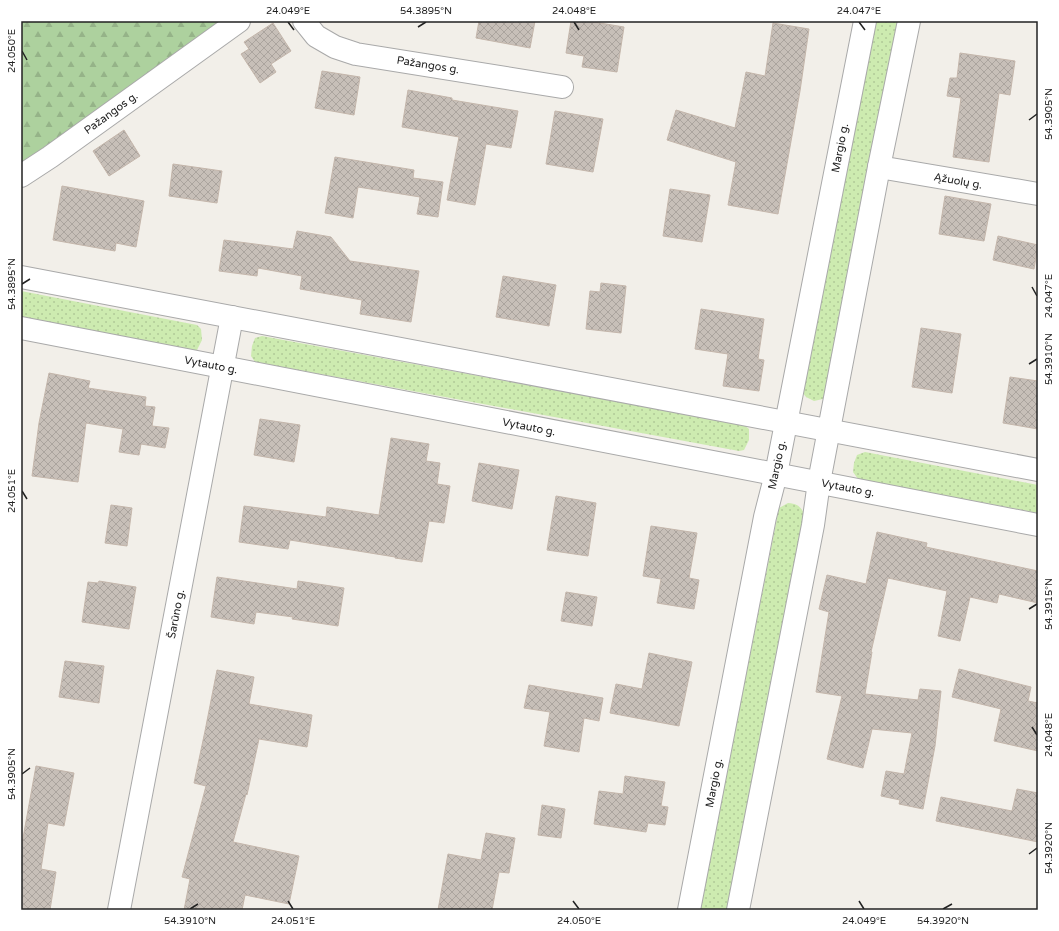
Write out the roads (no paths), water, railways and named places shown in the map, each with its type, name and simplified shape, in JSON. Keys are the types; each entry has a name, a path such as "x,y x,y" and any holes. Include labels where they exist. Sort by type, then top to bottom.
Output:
{"street":[{"name":"Pažangos g.","path":"21,176 50,157 239,21"},
{"name":"Pažangos g.","path":"304,21 316,36 335,47 356,54 562,87"},
{"name":"Margio g.","path":"689,910 765,517 776,474 865,21"},
{"path":"738,910 814,525 819,482 879,167 909,21"},
{"name":"Ąžuolų g.","path":"879,167 1038,194"},
{"path":"21,277 1038,470"},
{"name":"Šarūno g.","path":"119,910 232,318"},
{"name":"Vytauto g.","path":"21,328 1038,525"}]}
